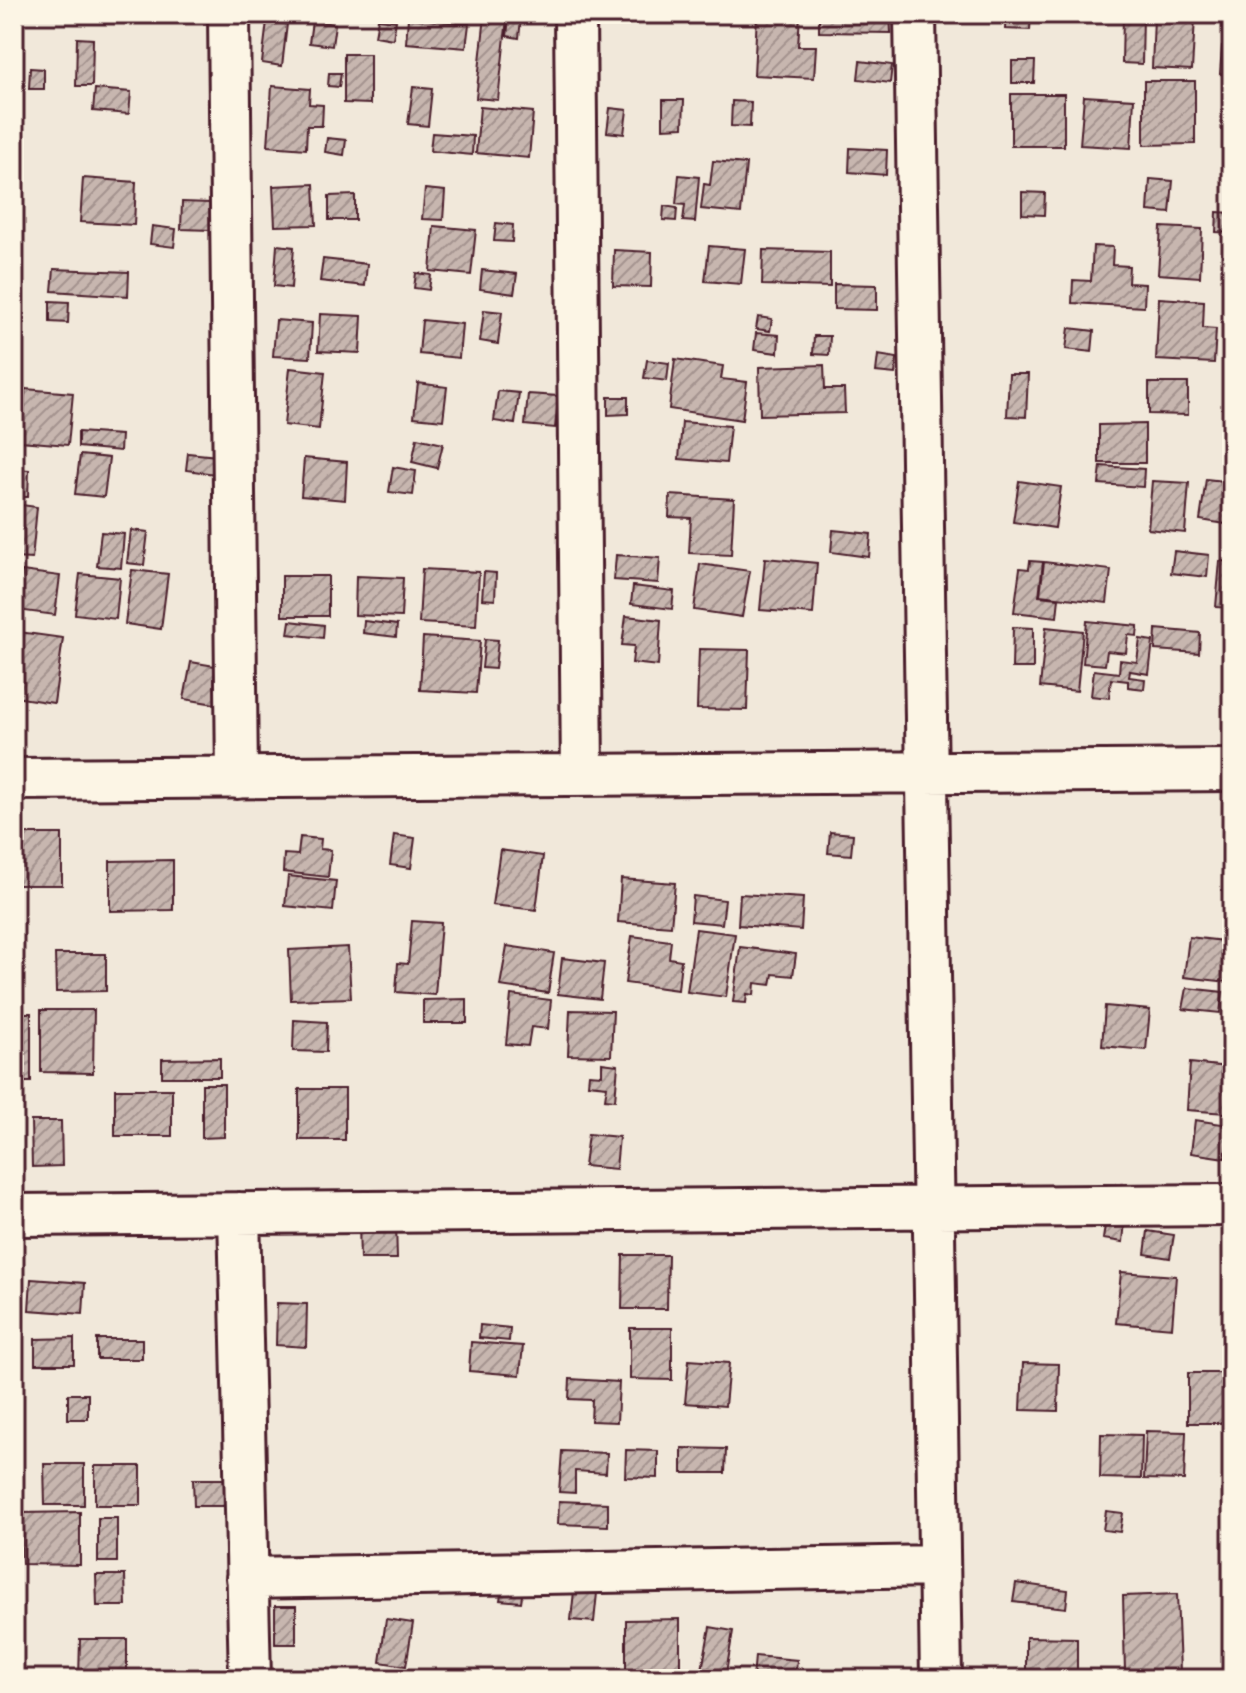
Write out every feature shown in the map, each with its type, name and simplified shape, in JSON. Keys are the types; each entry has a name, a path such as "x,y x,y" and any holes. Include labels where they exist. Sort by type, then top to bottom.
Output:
{"street":[{"path":"229,14 237,778"},
{"path":"575,14 582,775"},
{"path":"915,14 941,1679"},
{"path":"14,779 1232,770"},
{"path":"14,1215 1232,1205"},
{"path":"239,1213 250,1679"},
{"path":"247,1578 939,1566"}],"building":[{"path":"757,14 800,15 798,46 816,46 814,78 754,75"},
{"path":"819,14 890,14 891,33 819,32"},
{"path":"1006,14 1031,14 1030,30 1005,29"},
{"path":"1123,15 1143,15 1142,64 1122,63"},
{"path":"485,16 507,18 498,100 476,98"},
{"path":"1154,17 1195,18 1192,70 1152,68"},
{"path":"408,18 469,24 466,48 406,43"},
{"path":"509,18 521,19 519,38 507,36"},
{"path":"378,19 396,21 393,39 375,36"},
{"path":"267,21 287,24 282,66 262,63"},
{"path":"312,21 335,24 332,46 309,43"},
{"path":"14,31 20,32 17,77 14,77"},
{"path":"77,38 93,39 92,86 76,86"},
{"path":"1222,46 1232,47 1232,75 1220,74"},
{"path":"344,54 370,54 370,104 344,103"},
{"path":"860,61 892,65 890,83 858,79"},
{"path":"1012,61 1035,61 1034,83 1012,83"},
{"path":"30,68 44,69 44,89 29,89"},
{"path":"329,73 341,73 339,87 328,86"},
{"path":"1144,81 1195,81 1195,144 1144,145"},
{"path":"272,86 310,89 309,104 323,105 322,126 307,126 306,149 268,146"},
{"path":"413,87 432,89 428,126 408,124"},
{"path":"95,89 131,92 129,114 93,111"},
{"path":"14,93 20,93 17,111 14,111"},
{"path":"1011,94 1064,94 1064,146 1011,146"},
{"path":"1084,96 1134,99 1131,148 1080,145"},
{"path":"663,100 684,100 683,127 663,128"},
{"path":"732,101 751,102 750,127 731,126"},
{"path":"480,107 533,112 529,158 476,153"},
{"path":"610,108 627,110 624,134 607,132"},
{"path":"432,133 473,136 472,155 430,151"},
{"path":"327,138 346,140 344,155 325,152"},
{"path":"850,148 887,150 886,175 849,172"},
{"path":"713,161 746,164 741,213 701,209 704,184 710,185"},
{"path":"14,162 18,162 15,203 14,203"},
{"path":"679,175 699,177 695,222 683,221 685,205 676,204"},
{"path":"83,178 136,182 134,225 80,222"},
{"path":"1150,179 1173,181 1170,213 1148,211"},
{"path":"314,184 316,225 275,226 273,186"},
{"path":"425,189 445,191 443,220 422,219"},
{"path":"1022,192 1045,193 1044,215 1022,214"},
{"path":"355,195 355,220 329,220 329,196"},
{"path":"182,202 211,203 210,230 181,229"},
{"path":"664,206 677,208 676,221 663,220"},
{"path":"1217,212 1232,213 1232,233 1216,232"},
{"path":"496,223 513,225 512,242 494,241"},
{"path":"152,226 176,229 174,247 150,244"},
{"path":"434,226 476,230 471,275 430,271"},
{"path":"1161,227 1202,229 1200,277 1158,274"},
{"path":"277,245 294,247 291,288 274,286"},
{"path":"709,246 745,249 741,284 705,281"},
{"path":"1093,246 1113,247 1112,265 1129,266 1128,283 1145,284 1144,307 1072,303 1073,280 1091,281"},
{"path":"614,250 652,252 651,287 613,286"},
{"path":"763,250 830,252 830,287 762,285"},
{"path":"323,259 367,264 365,286 320,281"},
{"path":"54,269 129,272 128,296 52,291"},
{"path":"482,270 517,274 514,294 480,289"},
{"path":"416,273 431,275 429,290 414,288"},
{"path":"834,284 877,285 877,310 834,309"},
{"path":"1159,298 1204,301 1203,328 1216,329 1214,363 1156,360"},
{"path":"50,301 69,302 68,323 50,322"},
{"path":"484,310 502,312 498,344 480,341"},
{"path":"320,314 362,316 360,353 318,351"},
{"path":"758,317 772,319 770,331 756,329"},
{"path":"276,320 312,323 310,358 273,356"},
{"path":"422,320 462,324 459,358 419,354"},
{"path":"1069,328 1094,331 1092,352 1066,349"},
{"path":"756,333 779,335 778,353 754,350"},
{"path":"814,336 830,336 829,355 813,354"},
{"path":"878,355 897,358 895,374 876,372"},
{"path":"675,359 723,366 721,379 747,382 742,420 669,409"},
{"path":"647,360 669,363 667,381 644,378"},
{"path":"824,365 825,389 844,389 845,413 760,415 759,367"},
{"path":"290,368 325,372 319,429 284,425"},
{"path":"1009,374 1028,374 1026,417 1007,416"},
{"path":"418,383 447,387 443,420 414,417"},
{"path":"1149,383 1188,383 1188,415 1149,414"},
{"path":"25,389 73,393 68,445 20,441"},
{"path":"498,391 519,393 515,424 494,421"},
{"path":"528,394 558,396 555,428 525,425"},
{"path":"608,397 628,397 628,414 608,415"},
{"path":"682,422 730,426 726,463 679,459"},
{"path":"1145,424 1145,463 1099,463 1099,425"},
{"path":"78,432 121,435 120,451 78,447"},
{"path":"417,438 443,444 437,468 412,462"},
{"path":"188,453 217,456 215,474 186,470"},
{"path":"80,455 109,458 104,497 75,494"},
{"path":"304,458 347,462 345,500 301,496"},
{"path":"1101,466 1144,469 1143,487 1099,484"},
{"path":"393,467 416,471 413,495 389,492"},
{"path":"14,469 29,470 28,497 14,497"},
{"path":"1206,479 1232,482 1232,525 1200,520"},
{"path":"1019,481 1061,487 1055,528 1013,522"},
{"path":"1152,481 1189,483 1185,533 1148,529"},
{"path":"670,495 734,499 731,555 689,553 691,518 669,517"},
{"path":"14,504 37,507 32,559 14,558"},
{"path":"131,530 148,532 144,565 127,563"},
{"path":"833,530 871,534 869,557 831,552"},
{"path":"101,532 124,534 121,568 97,566"},
{"path":"1174,551 1209,555 1207,577 1171,573"},
{"path":"616,555 660,558 658,583 614,580"},
{"path":"765,558 817,563 813,614 760,610"},
{"path":"1030,561 1043,562 1039,596 1059,598 1057,617 1014,612 1020,568 1029,569"},
{"path":"1220,561 1232,562 1232,608 1216,607"},
{"path":"1044,562 1111,570 1107,603 1040,595"},
{"path":"700,564 750,571 742,617 694,610"},
{"path":"422,569 479,572 476,626 419,623"},
{"path":"132,570 168,574 161,629 125,624"},
{"path":"22,571 60,576 55,615 17,610"},
{"path":"484,572 496,573 495,600 482,599"},
{"path":"80,574 120,578 116,619 75,614"},
{"path":"282,576 328,576 328,616 282,616"},
{"path":"356,576 403,578 401,617 355,615"},
{"path":"633,586 674,591 672,609 631,604"},
{"path":"626,616 661,620 658,666 632,663 634,646 622,645"},
{"path":"1225,617 1232,618 1232,643 1224,642"},
{"path":"290,621 324,625 323,638 288,634"},
{"path":"364,621 397,625 396,637 363,633"},
{"path":"1087,621 1138,626 1137,636 1128,635 1126,653 1107,651 1105,665 1083,663"},
{"path":"1013,627 1033,628 1033,668 1012,668"},
{"path":"1046,627 1083,631 1077,691 1040,687"},
{"path":"1156,629 1200,633 1199,653 1155,650"},
{"path":"19,632 63,638 54,703 14,697"},
{"path":"423,637 480,641 476,693 420,690"},
{"path":"485,639 498,640 495,669 482,668"},
{"path":"1140,639 1153,641 1149,674 1130,671 1129,677 1145,679 1144,689 1128,687 1128,681 1111,679 1109,698 1091,696 1094,670 1119,673 1120,660 1137,662"},
{"path":"699,649 749,650 747,710 697,709"},
{"path":"191,662 221,667 215,704 184,699"},
{"path":"830,832 853,834 851,855 828,853"},
{"path":"14,834 62,834 62,885 14,885"},
{"path":"394,835 415,838 411,868 390,865"},
{"path":"300,837 321,839 320,849 331,850 328,877 283,872 284,854 298,855"},
{"path":"500,850 543,856 536,910 492,905"},
{"path":"173,860 173,910 110,911 110,861"},
{"path":"288,876 336,881 333,911 285,906"},
{"path":"621,879 675,883 671,926 618,922"},
{"path":"740,894 803,898 801,930 738,925"},
{"path":"693,896 725,900 722,924 691,921"},
{"path":"412,921 441,923 435,995 396,992 398,963 408,964"},
{"path":"696,929 735,934 726,997 687,992"},
{"path":"632,936 671,941 669,958 681,960 678,990 625,983"},
{"path":"1189,937 1232,942 1228,982 1184,977"},
{"path":"507,946 554,953 548,993 500,986"},
{"path":"348,947 351,998 291,1000 289,950"},
{"path":"740,947 796,954 793,976 773,974 771,985 755,983 754,995 747,994 746,1003 733,1002"},
{"path":"55,954 106,954 106,991 56,992"},
{"path":"562,958 604,963 600,999 558,994"},
{"path":"1187,988 1223,992 1220,1013 1183,1009"},
{"path":"511,995 551,1000 548,1029 531,1027 528,1046 506,1044"},
{"path":"467,999 467,1023 423,1023 423,1000"},
{"path":"1105,1006 1150,1010 1146,1050 1102,1046"},
{"path":"41,1010 94,1010 93,1073 41,1072"},
{"path":"570,1010 613,1011 611,1056 568,1055"},
{"path":"14,1013 31,1013 31,1082 14,1082"},
{"path":"294,1020 327,1022 326,1052 293,1051"},
{"path":"220,1058 220,1077 162,1077 162,1059"},
{"path":"602,1063 618,1065 615,1100 605,1099 607,1086 588,1084 589,1074 602,1075"},
{"path":"1190,1063 1228,1067 1225,1113 1187,1110"},
{"path":"202,1084 224,1084 224,1137 202,1138"},
{"path":"115,1089 172,1089 172,1136 115,1136"},
{"path":"299,1089 345,1089 345,1140 299,1140"},
{"path":"1195,1120 1229,1125 1225,1158 1191,1153"},
{"path":"31,1121 61,1121 62,1166 32,1167"},
{"path":"588,1134 619,1137 616,1169 584,1166"},
{"path":"1106,1219 1125,1221 1123,1242 1103,1239"},
{"path":"396,1223 397,1259 360,1259 359,1224"},
{"path":"1148,1231 1174,1235 1170,1258 1145,1254"},
{"path":"623,1255 668,1255 667,1309 622,1309"},
{"path":"1121,1272 1176,1276 1172,1328 1116,1323"},
{"path":"31,1279 85,1283 83,1314 29,1310"},
{"path":"277,1303 307,1304 306,1347 276,1345"},
{"path":"480,1325 510,1328 509,1341 479,1338"},
{"path":"630,1328 672,1328 672,1380 630,1379"},
{"path":"74,1338 74,1364 35,1364 35,1339"},
{"path":"97,1339 142,1339 142,1359 97,1359"},
{"path":"471,1342 523,1346 520,1375 469,1371"},
{"path":"689,1360 729,1363 725,1406 685,1403"},
{"path":"1023,1363 1059,1364 1058,1411 1021,1410"},
{"path":"1188,1373 1232,1373 1232,1423 1188,1423"},
{"path":"570,1379 619,1382 617,1422 591,1421 592,1400 569,1399"},
{"path":"68,1394 88,1394 88,1419 68,1419"},
{"path":"1146,1431 1186,1432 1184,1480 1144,1479"},
{"path":"1101,1434 1142,1435 1141,1479 1100,1478"},
{"path":"682,1448 726,1449 725,1473 682,1473"},
{"path":"626,1450 658,1451 658,1478 625,1477"},
{"path":"562,1451 607,1453 606,1473 575,1471 575,1493 559,1492"},
{"path":"44,1464 84,1464 84,1505 45,1505"},
{"path":"95,1466 141,1466 141,1505 95,1505"},
{"path":"193,1479 227,1479 228,1506 194,1506"},
{"path":"559,1501 608,1503 608,1526 558,1524"},
{"path":"1106,1511 1123,1513 1120,1532 1103,1530"},
{"path":"80,1512 80,1565 22,1564 21,1513"},
{"path":"98,1518 117,1518 117,1562 98,1562"},
{"path":"96,1575 125,1575 126,1606 97,1606"},
{"path":"503,1581 524,1583 521,1602 500,1600"},
{"path":"1016,1583 1068,1590 1066,1608 1013,1602"},
{"path":"574,1591 597,1593 594,1622 571,1620"},
{"path":"1177,1594 1180,1671 1125,1672 1123,1596"},
{"path":"275,1606 296,1606 296,1644 275,1644"},
{"path":"386,1619 413,1623 406,1666 380,1662"},
{"path":"680,1619 680,1677 626,1677 626,1620"},
{"path":"710,1627 733,1631 725,1679 701,1675"},
{"path":"1026,1637 1077,1638 1077,1679 1026,1679"},
{"path":"80,1639 127,1639 127,1679 79,1679"},
{"path":"755,1656 797,1660 795,1679 753,1679"},
{"path":"349,1674 387,1674 387,1679 349,1679"}]}
